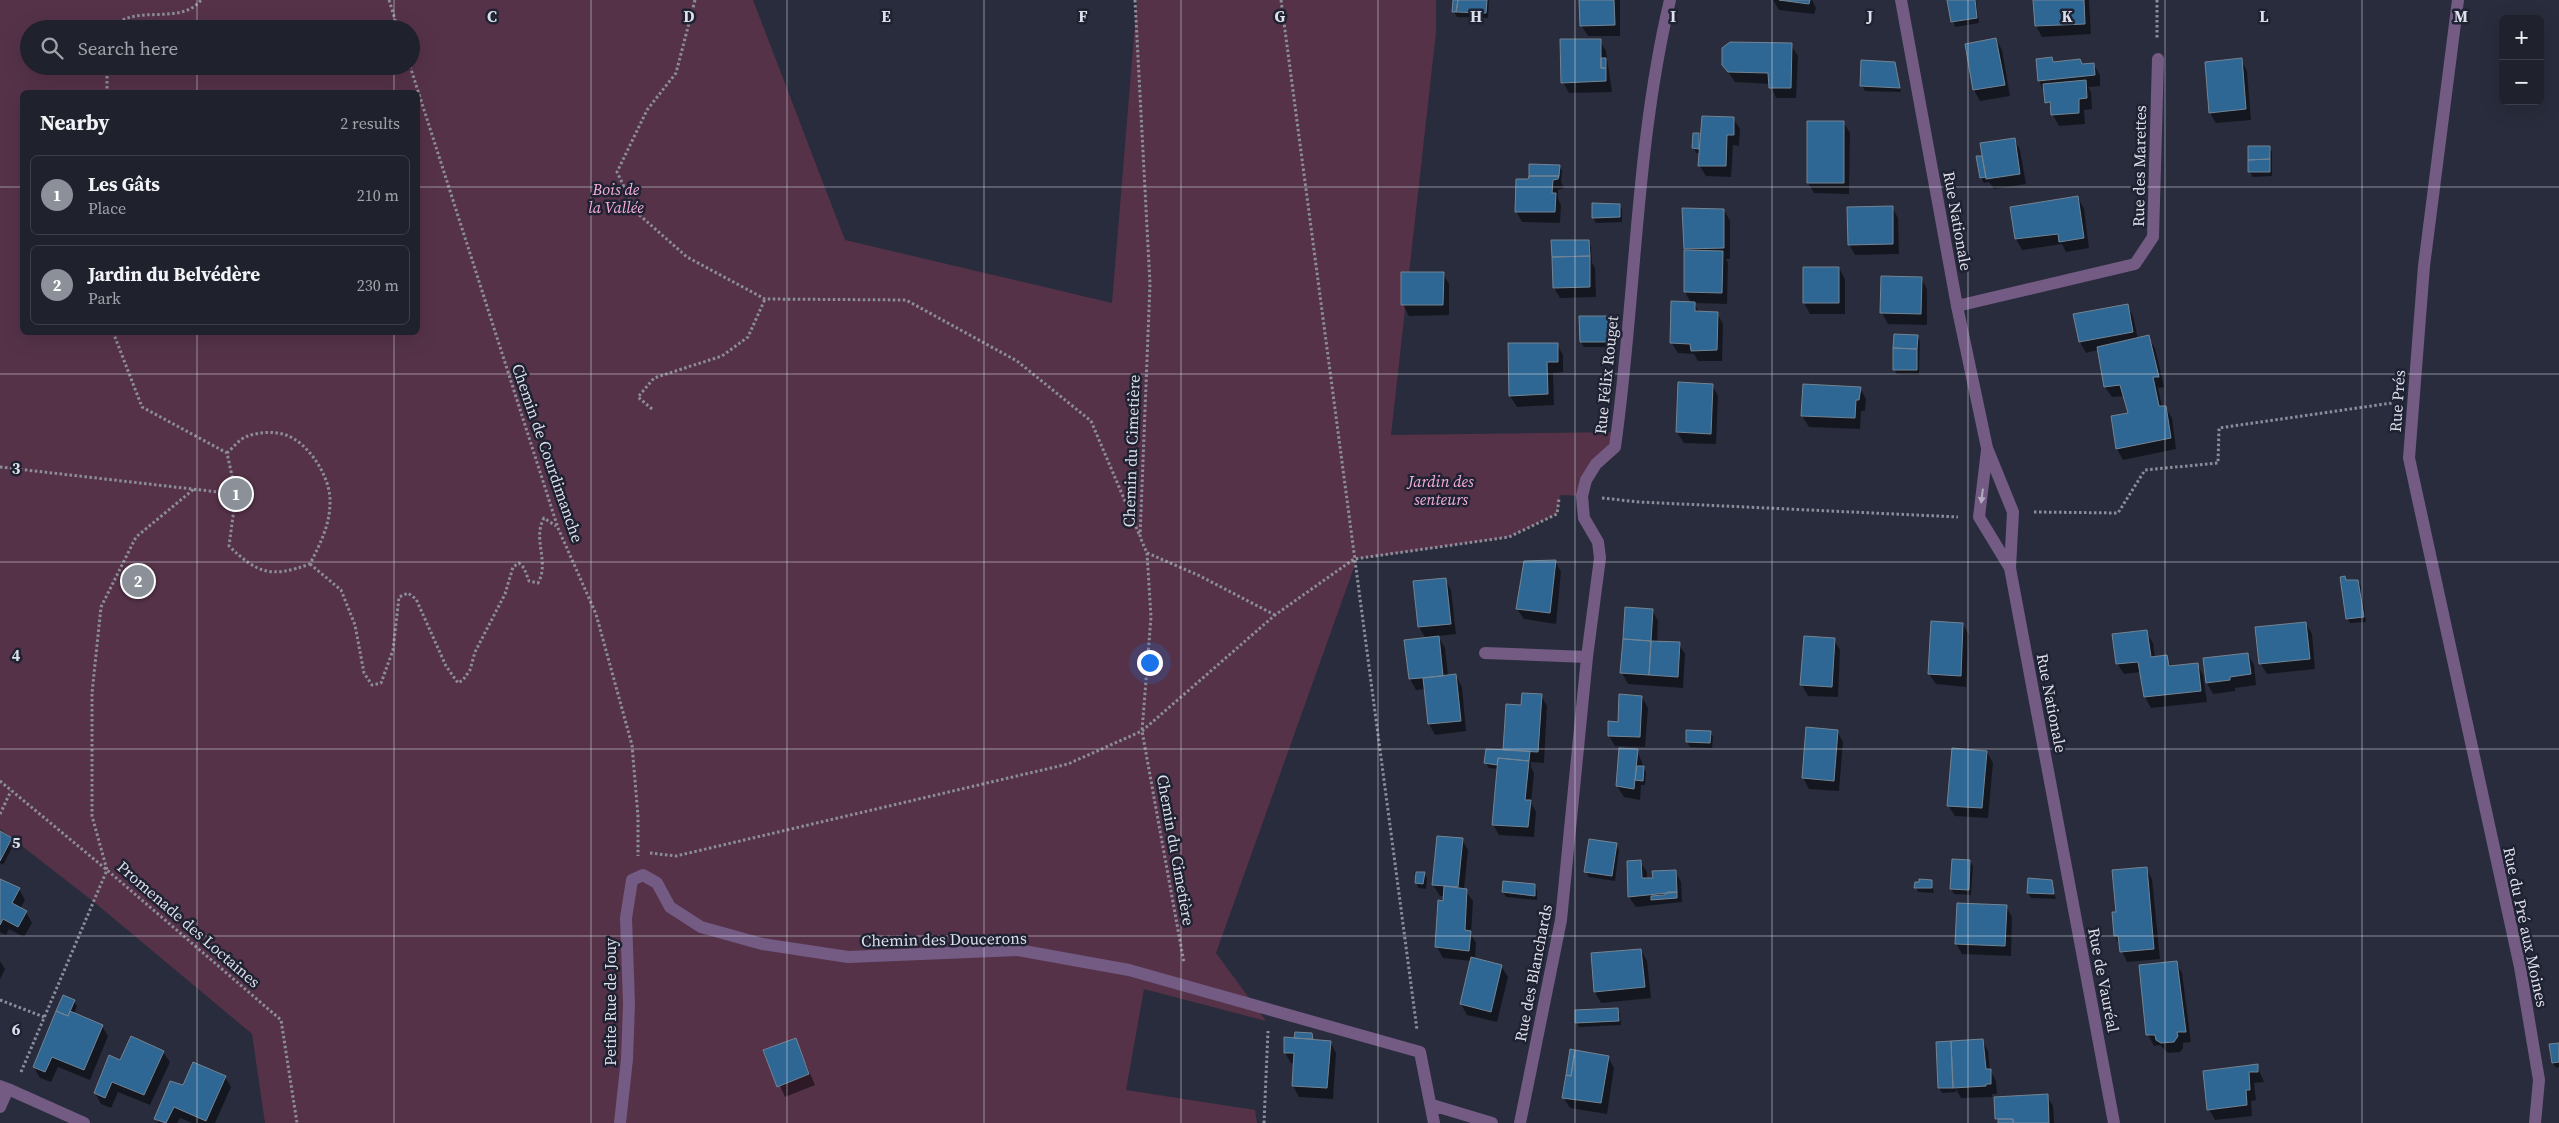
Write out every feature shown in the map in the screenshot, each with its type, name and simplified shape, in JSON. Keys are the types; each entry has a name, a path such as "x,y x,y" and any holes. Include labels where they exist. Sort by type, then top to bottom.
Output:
{"street":[{"name":"Rue Félix Rouget","path":"1571,829 1587,657 1600,558 1598,542 1584,518 1582,496 1586,480 1596,464 1615,447 1642,167 1661,40 1670,0"},
{"name":"Rue Nationale","path":"1901,0 1957,306 1987,448 2013,512 2010,568 2062,843"},
{"name":"Rue Prés","path":"2458,0 2424,266 2409,458 2482,798"},
{"name":"Rue des Marettes","path":"1957,306 2135,264 2153,237 2158,59"},
{"name":"Rue Nationale","path":"1987,448 1979,518 2010,568"},
{"path":"1485,653 1587,657"},
{"name":"Rue du Pré aux Moines","path":"2482,798 2520,967 2539,1080 2535,1123"},
{"name":"Rue des Blanchards","path":"1520,1123 1561,920 1571,829"},
{"name":"Rue de Vauréal","path":"2062,843 2114,1123"},
{"name":"Chemin des Doucerons","path":"632,880 643,875 656,883 670,907 701,927 762,944 848,957 1018,950 1129,970 1420,1052"},
{"name":"Petite Rue de Jouy","path":"620,1123 628,1060 629,1004 626,918 632,880"},
{"path":"1420,1052 1432,1105 1434,1123"},
{"path":"0,1107 7,1089 84,1123"},
{"path":"1432,1105 1492,1123"}],"path":[{"path":"123,20 142,14 181,13 201,0"},
{"path":"389,0 395,20"},
{"path":"695,0 676,73 647,110 617,172 636,212 687,257 765,299 906,300 1018,361 1091,421 1140,537"},
{"name":"Chemin du Cimetière","path":"1135,0 1150,284 1140,537 1147,553 1151,617 1142,731 1188,987"},
{"path":"1281,0 1420,1052"},
{"path":"2157,0 2158,59"},
{"path":"107,75 107,90"},
{"name":"Chemin de Courdimanche","path":"413,75 418,90"},
{"name":"Chemin de Courdimanche","path":"420,97 558,528 596,614 632,745 640,851 632,880"},
{"path":"652,410 638,397 654,378 722,356 748,337 765,299"},
{"path":"114,335 142,407 228,453"},
{"path":"2013,512 2118,513 2145,470 2218,463 2219,428 2414,400"},
{"path":"268,432 287,435 306,449 325,476 330,501 326,534 310,564 292,570 261,572 247,563 229,546 236,494 228,453 246,436 268,432"},
{"path":"0,467 236,494"},
{"path":"7,1089 44,1017 108,870 92,816 92,693 101,607 136,536 194,489"},
{"path":"648,853 676,856 1068,764 1142,731 1275,615 1354,559 1509,537 1557,514 1560,495 1639,502 1979,518"},
{"path":"310,564 341,590 354,626 364,673 372,685 381,683 393,650 399,597 408,593 416,599 446,666 458,683 463,680 470,670 475,652 505,594 513,567 519,564 524,568 529,581 538,583 543,574 544,564 540,540 541,524 544,518 558,528"},
{"path":"1147,553 1198,575 1275,615"},
{"name":"Promenade des Loctaines","path":"0,781 108,870 281,1020 297,1123"},
{"path":"0,814 11,791"},
{"path":"0,1000 44,1017"},
{"path":"1264,1123 1269,1009"}],"green space":[{"path":"0,0 753,0 845,240 1112,303 1137,0 1436,0 1436,32 1391,435 1617,432 1582,496 1560,495 1557,514 1509,537 1357,559 1216,953 1266,1021 1144,989 1126,1090 1255,1110 1257,1123 265,1123 252,1034 94,902 0,829"}],"building":[{"path":"1453,0 1458,0 1456,12 1452,12"},
{"path":"1458,0 1487,0 1486,13 1456,12"},
{"path":"1579,0 1614,0 1615,25 1580,26"},
{"path":"1779,0 1810,0 1809,4"},
{"path":"1947,0 1975,0 1977,18 1951,22"},
{"path":"2033,0 2084,0 2085,24 2035,26"},
{"path":"1996,38 2005,85 1973,90 1965,44"},
{"path":"1560,39 1601,39 1601,68 1606,68 1606,81 1561,83"},
{"path":"1730,42 1792,43 1791,88 1769,88 1768,73 1728,72 1722,65 1722,48"},
{"path":"2052,57 2053,62 2080,59 2082,64 2094,63 2095,75 2038,81 2036,59"},
{"path":"1601,58 1606,58 1606,68 1601,68"},
{"path":"2242,58 2246,109 2209,113 2205,62"},
{"path":"1861,60 1895,62 1900,88 1860,86"},
{"path":"2086,80 2087,98 2079,99 2079,113 2051,115 2050,102 2045,103 2043,84"},
{"path":"1702,116 1734,117 1734,135 1727,135 1726,166 1698,166"},
{"path":"1807,121 1844,121 1844,183 1807,183"},
{"path":"1693,133 1699,133 1699,149 1692,148"},
{"path":"2015,138 2020,174 1986,179 1980,143"},
{"path":"2248,146 2270,146 2270,159 2248,160"},
{"path":"1976,156 1982,156 1986,177 1980,178"},
{"path":"2270,159 2270,172 2248,172 2248,160"},
{"path":"1529,164 1560,165 1559,176 1529,176"},
{"path":"1529,176 1559,176 1558,179 1553,180 1552,193 1556,193 1555,212 1515,212 1516,179 1528,179"},
{"path":"2078,196 2084,238 2059,242 2058,234 2015,239 2010,207"},
{"path":"1592,203 1620,204 1620,217 1592,218"},
{"path":"1893,206 1893,244 1848,245 1847,207"},
{"path":"1682,208 1724,209 1724,248 1684,249"},
{"path":"1551,240 1589,240 1590,256 1552,257"},
{"path":"1684,250 1723,251 1722,293 1684,292"},
{"path":"1590,256 1590,287 1553,288 1552,257"},
{"path":"1803,267 1839,267 1839,303 1803,303"},
{"path":"1401,272 1444,272 1443,305 1401,305"},
{"path":"1881,276 1922,277 1921,314 1880,313"},
{"path":"1671,301 1695,302 1695,311 1718,312 1717,350 1691,351 1690,344 1670,343"},
{"path":"2128,304 2133,332 2079,342 2073,314"},
{"path":"1579,316 1612,316 1610,342 1580,342"},
{"path":"1894,334 1918,335 1917,349 1893,348"},
{"path":"2149,335 2159,377 2153,377 2159,406 2166,406 2171,438 2116,449 2111,416 2128,413 2120,385 2104,387 2097,347"},
{"path":"1508,343 1558,343 1558,362 1547,362 1548,394 1509,396"},
{"path":"1893,348 1917,349 1917,370 1893,370"},
{"path":"1678,382 1713,384 1711,434 1676,432"},
{"path":"1803,384 1861,387 1859,400 1856,400 1855,418 1801,416"},
{"path":"1556,560 1550,613 1516,609 1524,561"},
{"path":"2345,576 2346,580 2358,580 2364,617 2346,619 2340,577"},
{"path":"1446,578 1451,624 1418,627 1413,581"},
{"path":"1625,607 1653,609 1651,641 1623,639"},
{"path":"1931,621 1963,623 1961,676 1928,674"},
{"path":"2306,622 2310,659 2259,664 2255,627"},
{"path":"2147,630 2151,657 2167,655 2169,666 2198,663 2201,691 2144,697 2138,662 2116,664 2112,634"},
{"path":"1439,636 1443,676 1409,679 1404,640"},
{"path":"1804,636 1835,638 1832,687 1800,685"},
{"path":"1623,639 1651,641 1649,675 1620,673"},
{"path":"1651,641 1680,642 1678,677 1649,675"},
{"path":"2248,653 2251,674 2230,677 2230,680 2206,683 2203,658"},
{"path":"1456,674 1461,721 1428,724 1423,678"},
{"path":"1522,693 1542,694 1538,752 1503,750 1506,704 1521,705"},
{"path":"1619,694 1642,696 1640,737 1608,736 1608,721 1618,722"},
{"path":"1806,727 1838,730 1834,781 1802,778"},
{"path":"1686,730 1711,731 1710,743 1686,742"},
{"path":"1619,748 1638,749 1634,789 1616,786"},
{"path":"1952,748 1987,751 1982,808 1947,806"},
{"path":"1486,749 1530,751 1529,761 1498,758 1497,765 1484,763"},
{"path":"1498,758 1529,761 1525,800 1531,800 1528,827 1492,825"},
{"path":"1637,766 1644,766 1643,781 1635,780"},
{"path":"0,831 12,838 0,861"},
{"path":"1437,836 1463,838 1458,887 1432,885"},
{"path":"1589,839 1617,843 1612,876 1584,872"},
{"path":"1952,859 1970,860 1969,890 1950,889"},
{"path":"1641,860 1642,878 1653,878 1652,871 1676,870 1677,892 1628,897 1627,861"},
{"path":"2147,867 2154,949 2120,952 2118,936 2114,936 2112,912 2116,912 2112,870"},
{"path":"1416,872 1425,872 1423,884 1415,883"},
{"path":"2028,878 2052,880 2054,894 2027,893"},
{"path":"0,879 20,888 12,903 27,911 18,927 3,919 0,925"},
{"path":"1919,879 1932,880 1932,888 1914,888 1915,882 1919,882"},
{"path":"1503,881 1535,884 1535,896 1502,892"},
{"path":"1444,886 1467,889 1465,930 1471,931 1469,951 1435,947 1438,900 1443,901"},
{"path":"1668,892 1677,892 1677,898 1651,900 1651,896 1664,895"},
{"path":"1957,903 2007,905 2005,946 1955,944"},
{"path":"1641,949 1645,987 1594,992 1591,953"},
{"path":"1471,957 1502,965 1491,1012 1460,1004"},
{"path":"2177,961 2186,1032 2177,1032 2178,1036 2174,1042 2161,1043 2156,1040 2155,1035 2146,1035 2139,965"},
{"path":"63,995 75,1000 68,1016 56,1011"},
{"path":"1618,1008 1619,1021 1575,1023 1575,1010"},
{"path":"56,1011 68,1016 70,1011 103,1025 84,1070 52,1057 45,1072 33,1067"},
{"path":"1295,1032 1312,1033 1313,1039 1294,1038"},
{"path":"131,1036 164,1051 144,1095 112,1082 105,1098 94,1093 109,1055 120,1060"},
{"path":"1284,1037 1331,1041 1327,1088 1292,1086 1294,1053 1284,1053"},
{"path":"796,1038 809,1074 777,1087 763,1050"},
{"path":"1983,1039 1986,1069 1991,1069 1991,1084 1953,1088 1951,1041"},
{"path":"1951,1041 1953,1088 1938,1088 1936,1042"},
{"path":"2559,1043 2559,1062 2552,1063 2549,1044"},
{"path":"1570,1049 1575,1050 1571,1076 1566,1075"},
{"path":"1575,1050 1609,1056 1601,1103 1562,1098 1566,1075 1571,1076"},
{"path":"193,1062 226,1076 206,1121 174,1107 166,1123 154,1119 170,1081 183,1085"},
{"path":"2258,1064 2258,1072 2249,1072 2250,1090 2246,1090 2247,1105 2207,1110 2203,1071"},
{"path":"2048,1094 2049,1123 2013,1123 2013,1119 1995,1119 1994,1097"},
{"path":"1998,1119 2013,1119 2013,1123 1998,1123"}],"place":[{"name":"Les Gâts","path":"236,494"},
{"name":"Jardin du Belvédère","path":"138,581"}],"park label":[{"name":"Bois de la Vallée","path":"616,198"},
{"name":"Jardin des senteurs","path":"1441,490"}]}
